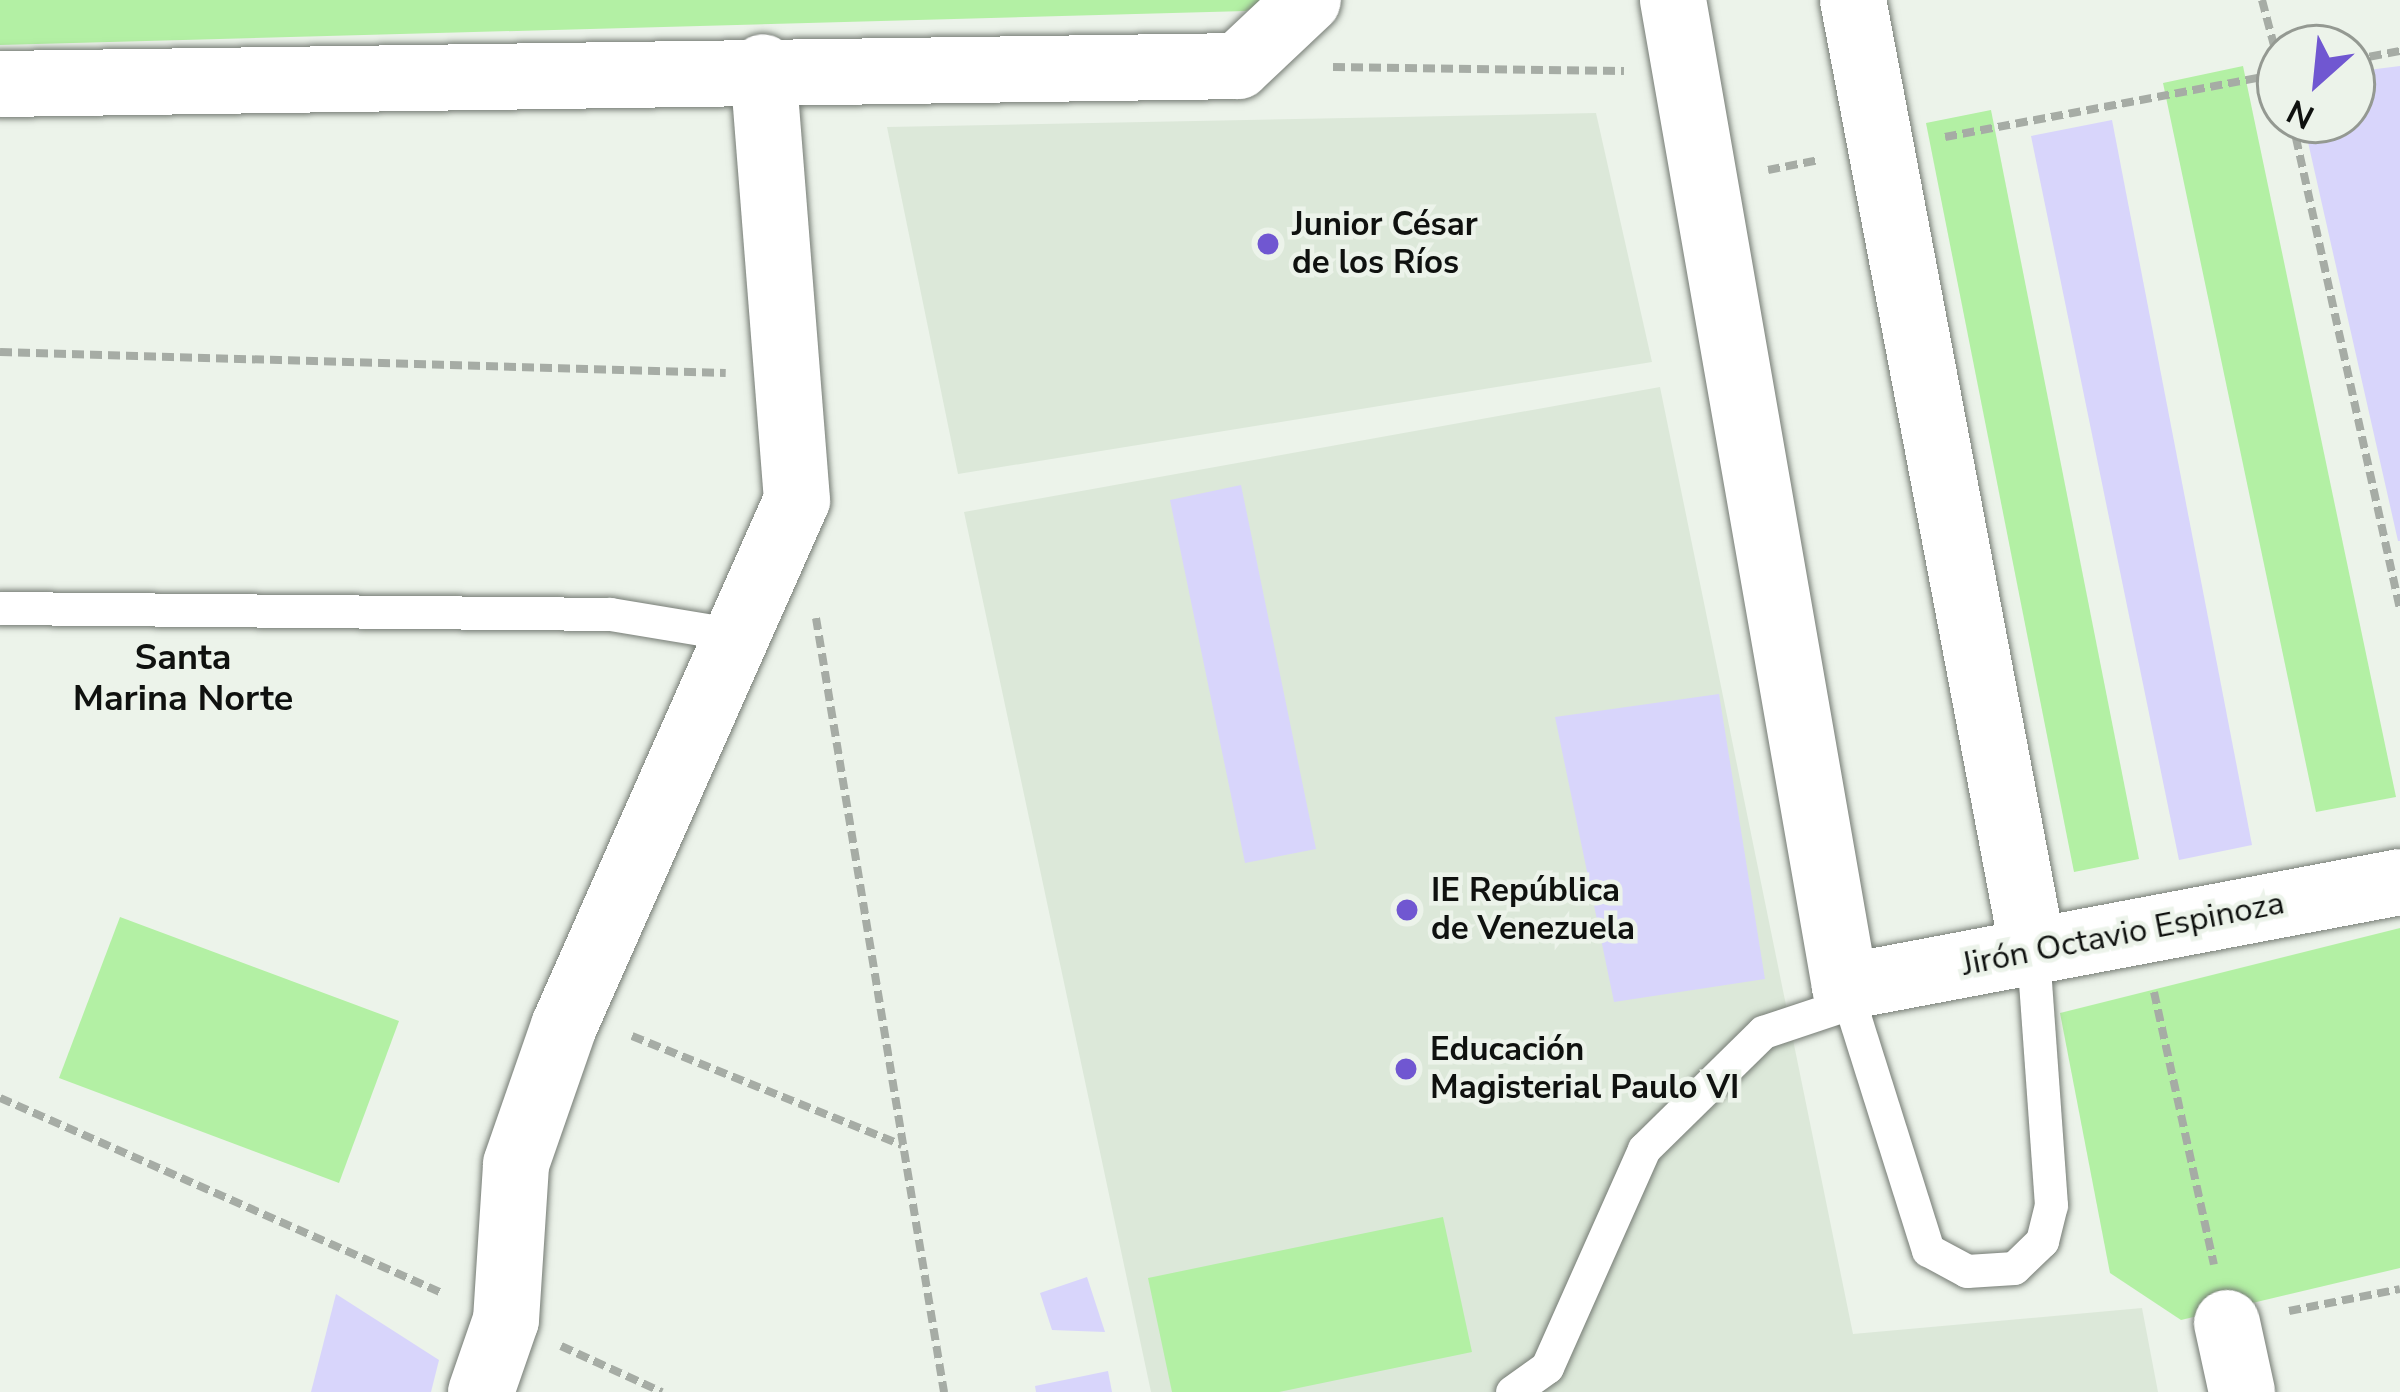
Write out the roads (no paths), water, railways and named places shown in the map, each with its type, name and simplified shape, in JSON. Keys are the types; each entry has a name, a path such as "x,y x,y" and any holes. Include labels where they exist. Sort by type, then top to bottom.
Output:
{"street":[{"path":"0,84 763,67 1238,66 1308,0"},
{"path":"1673,0 1848,995"},
{"path":"1853,0 2033,952"},
{"path":"482,1392 506,1320 516,1164 571,1011 797,500 763,67"},
{"name":"Jirón Octavio Espinoza","path":"1848,995 2033,952 2400,882"},
{"path":"2228,1323 2242,1392"}],"lane":[{"path":"0,608 610,614 737,635"},
{"path":"1511,1392 1547,1366 1644,1149 1763,1032 1848,995 1928,1250 1967,1271 2014,1268 2042,1241 2051,1205 2033,952"}],"place":[{"name":"Junior César de los Ríos","path":"1268,244"},
{"name":"IE República de Venezuela","path":"1407,910"},
{"name":"Educación Magisterial Paulo VI","path":"1406,1069"}],"district":[{"name":"Santa Marina Norte","path":"183,678"}]}
